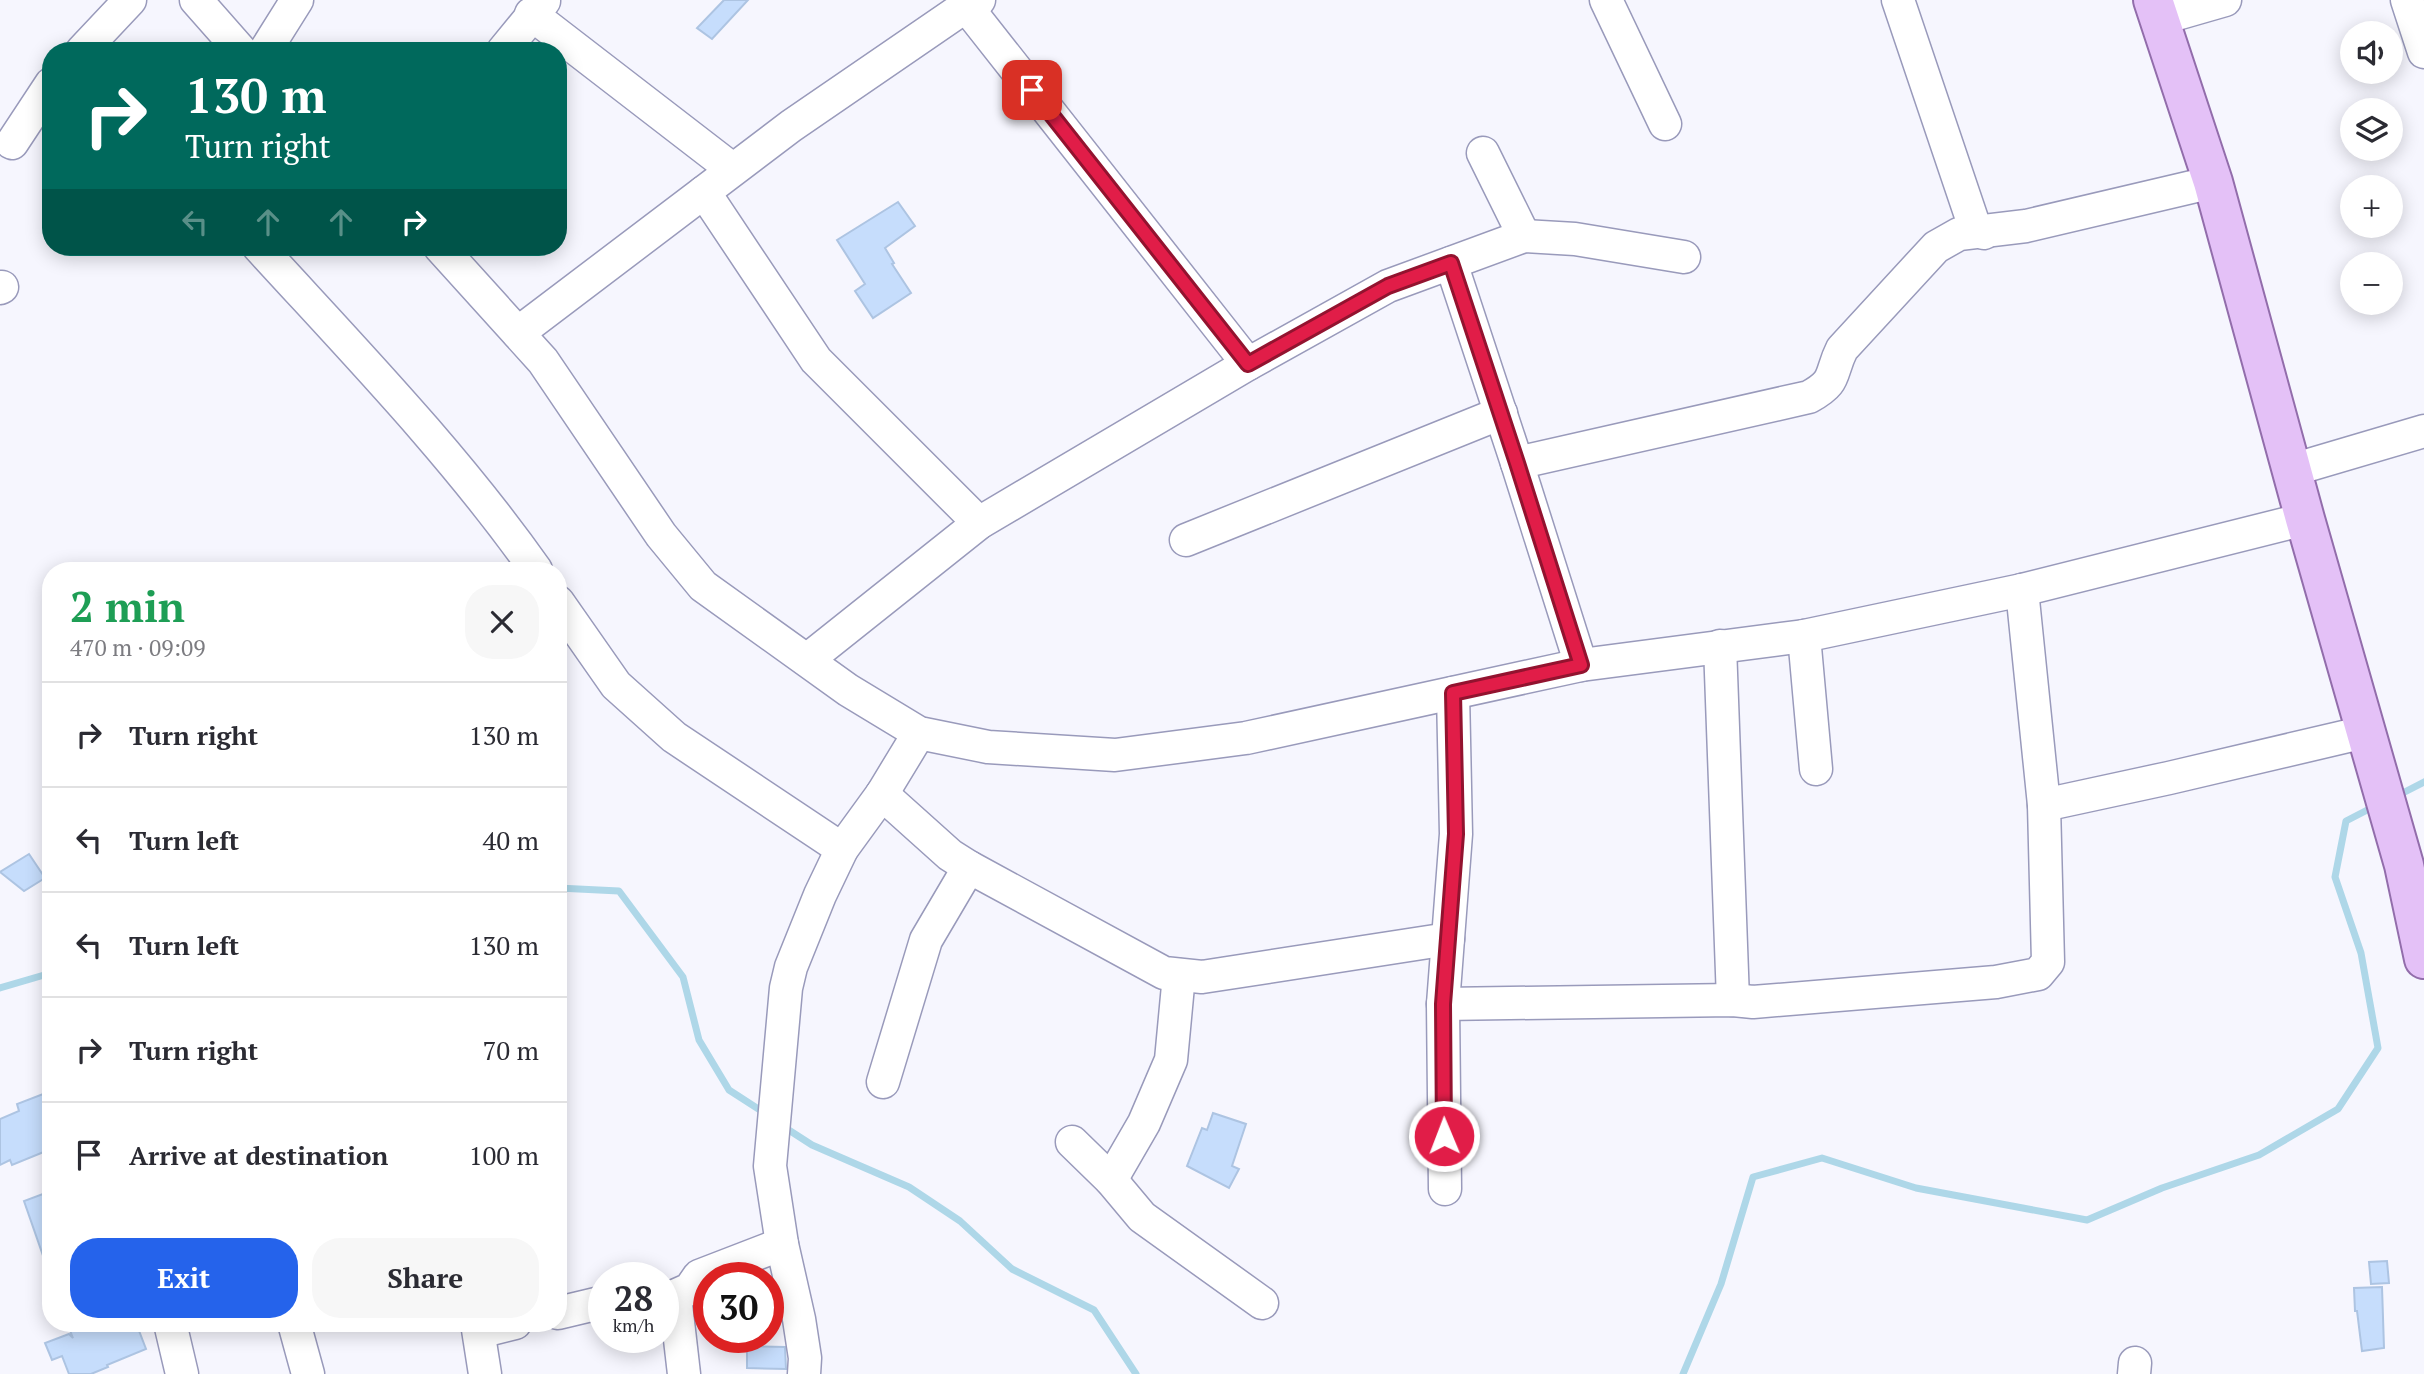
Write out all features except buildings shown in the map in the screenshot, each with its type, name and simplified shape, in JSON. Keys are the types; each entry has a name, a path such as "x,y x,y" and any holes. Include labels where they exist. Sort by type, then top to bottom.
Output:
{"main road":[{"path":"2156,9 2213,182 2305,519 2404,865 2424,959"}],"street":[{"path":"91,42 130,0"},
{"path":"196,0 233,42"},
{"path":"271,42 297,0"},
{"path":"1606,0 1665,124"},
{"path":"1898,0 1974,225 1984,233"},
{"path":"2156,9 2225,0"},
{"path":"2407,0 2424,52"},
{"path":"518,333 732,169 972,3 1248,364"},
{"path":"510,42 538,7 732,169"},
{"path":"12,143 42,98"},
{"path":"1483,153 1524,236"},
{"path":"1517,463 1809,397 1825,388 1842,349 1936,247 1959,234 2026,226 2213,182"},
{"path":"704,192 816,360 979,523"},
{"path":"807,660 979,523 1248,364 1388,286 1524,236 1575,239 1684,257"},
{"path":"267,256 411,413 495,512 530,562"},
{"path":"448,256 543,361 662,535 704,586 848,690 919,733 988,747 1115,755 1246,738 1581,665 1804,636 2021,590 2305,519"},
{"path":"1451,263 1581,665"},
{"path":"1186,540 1501,413"},
{"path":"2292,470 2424,431"},
{"path":"1443,1004 1733,1000 1753,1002 1982,983 2038,974 2048,962 2043,805 2021,590"},
{"path":"567,615 617,685 674,737 842,849"},
{"path":"1804,636 1816,769"},
{"path":"1720,646 1733,1000"},
{"path":"1445,1189 1443,1004 1456,834 1453,693"},
{"path":"2043,805 2365,732"},
{"path":"804,1374 805,1358 799,1319 782,1244 770,1166 786,988 801,943 842,849 882,794 919,733"},
{"path":"882,794 950,855 1164,973 1202,976 1448,939"},
{"path":"883,1082 923,948 969,867"},
{"path":"1111,1180 1144,1123 1171,1060 1179,975"},
{"path":"1072,1142 1111,1180 1142,1217 1262,1303"},
{"path":"679,1294 690,1289 699,1276 782,1244"},
{"path":"567,1311 588,1306"},
{"path":"172,1332 182,1374"},
{"path":"296,1332 308,1374"},
{"path":"479,1332 485,1374"},
{"path":"679,1349 684,1374"}],"waterway":[{"path":"2395,797 2424,782"},
{"path":"1683,1374 1721,1284 1753,1177 1822,1158 1916,1188 2087,1220 2162,1188 2259,1155 2338,1109 2378,1048 2361,953 2335,877 2346,821 2375,806"},
{"path":"567,888 619,891 683,977 699,1040 729,1090 766,1114"},
{"path":"0,988 42,976"},
{"path":"781,1125 812,1145 909,1187 960,1221 1012,1269 1094,1310 1136,1374"}],"route":[{"path":"1032,90 1248,364 1388,286 1451,263 1581,665 1453,693 1456,834 1443,1004 1444,1136"}]}
